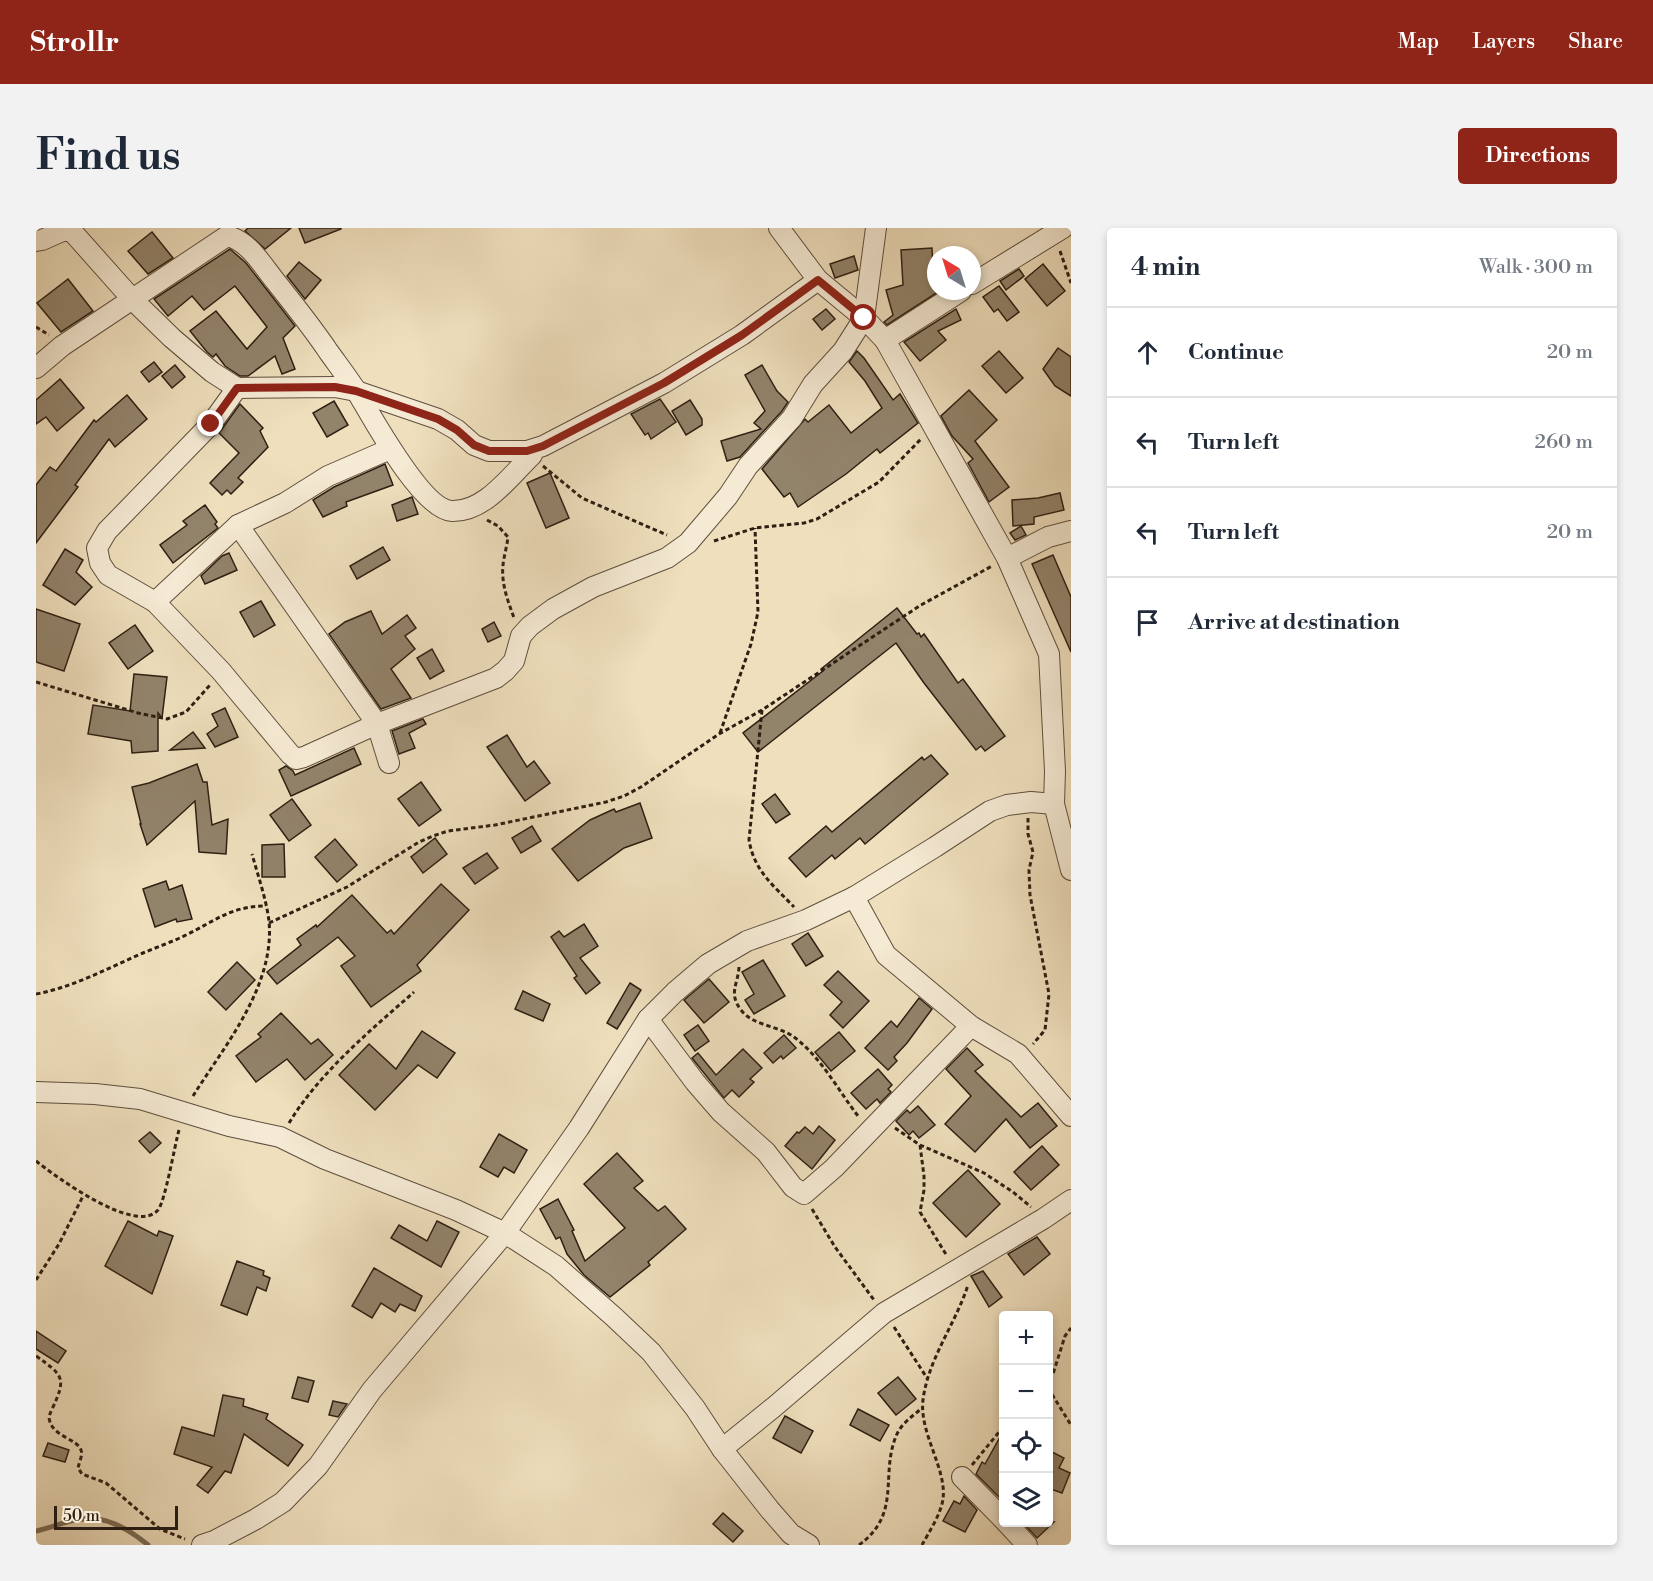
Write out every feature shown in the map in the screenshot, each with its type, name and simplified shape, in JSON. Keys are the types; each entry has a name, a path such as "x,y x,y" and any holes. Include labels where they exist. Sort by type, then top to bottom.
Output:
{"street":[{"path":"36,241 69,228 133,300 188,352 212,372 237,388 335,387 356,391 438,419 457,430 474,445 489,451 527,451 543,446 664,383 742,335 818,280"},
{"path":"779,228 818,280 864,318 885,340 1007,558 1049,654 1055,771 1054,804 1071,870"},
{"path":"237,388 211,424 107,531 96,548 100,563 108,575 155,602 221,671 296,759 377,724 496,678 514,661 521,636 553,609 593,587 667,558 688,543 728,496 748,466 792,418 813,384 843,351 864,318 876,228"},
{"path":"981,278 1058,230"},
{"path":"36,368 62,346 227,236 237,238 260,262 316,333 356,391 390,449 435,503 446,510 470,508 490,496 532,455"},
{"path":"885,340 947,300"},
{"path":"155,602 238,525 285,503 328,476 390,449"},
{"path":"238,525 377,724 390,763"},
{"path":"1007,558 1048,537 1071,531"},
{"path":"196,1543 214,1541 283,1502 318,1466 372,1390 505,1233 579,1128 648,1019 708,964 747,941 806,920 854,897 990,811 1007,804 1031,802 1054,804"},
{"path":"854,897 886,955 972,1026 1018,1054 1071,1116"},
{"path":"648,1019 721,1112 766,1152 793,1187 804,1194 834,1168 972,1026"},
{"path":"36,1092 95,1094 140,1099 280,1137 336,1164 456,1210 505,1233 556,1266 651,1352 696,1408 722,1449 791,1534 809,1545"},
{"path":"722,1449 884,1313 1071,1200"},
{"path":"962,1478 999,1515"},
{"path":"1010,1527 1027,1545"}],"path":[{"path":"1058,230 1071,283"},
{"path":"532,455 564,486 582,498 640,525 688,543 723,539 755,528 804,523 829,513 879,482 914,445 934,428"},
{"path":"470,508 498,526 508,537 503,568 504,582 507,599 521,636"},
{"path":"719,735 751,644 758,612 755,528"},
{"path":"269,924 347,886 433,836 448,831 495,825 606,802 624,796 762,710 921,605 1007,558"},
{"path":"36,682 138,713 167,719 186,712 193,706 221,671"},
{"path":"762,710 749,840 751,856 760,871 806,920"},
{"path":"1018,1054 1042,1035 1049,1008 1049,994 1030,896 1029,870 1033,852 1028,826 1031,802"},
{"path":"36,1161 84,1196 123,1212 142,1217 152,1215 162,1204 184,1111 238,1025 255,994 264,968 269,924 252,854"},
{"path":"36,994 57,990 93,975 185,936 214,919 247,906 266,906"},
{"path":"747,941 750,954 740,962 738,977 733,988 740,1009 751,1020 773,1026 793,1036 812,1053 858,1117 881,1120 920,1144 984,1173 1013,1192 1043,1219"},
{"path":"280,1137 296,1111 358,1041 414,992"},
{"path":"920,1144 924,1176 920,1212 957,1269"},
{"path":"804,1194 835,1247 884,1313 927,1378"},
{"path":"36,1280 59,1244 84,1196"},
{"path":"922,1545 943,1500 942,1484 929,1443 922,1407 927,1378 963,1301 977,1257"},
{"path":"1053,1374 1065,1336 1071,1328"},
{"path":"36,1356 53,1368 61,1379 61,1391 49,1416 50,1423 54,1430 80,1447 82,1452 78,1468 82,1474 106,1483 160,1529 196,1543"},
{"path":"1053,1396 1071,1425"},
{"path":"859,1545 876,1529 884,1512 888,1497 892,1448 897,1435 902,1426 922,1407"}],"building":[{"path":"248,228 291,228 265,249 245,231"},
{"path":"299,228 341,228 341,229 305,243"},
{"path":"152,232 173,258 148,274 128,251"},
{"path":"927,248 927,299 887,325 884,322 893,315 886,290 903,285 901,250"},
{"path":"230,249 246,263 295,326 283,338 295,369 282,374 275,356 248,376 240,376 225,366 216,354 213,357 207,352 190,331 216,311 247,349 267,327 235,286 204,310 192,296 168,316 154,299"},
{"path":"854,256 858,270 835,278 830,264"},
{"path":"299,262 321,280 305,299 287,276"},
{"path":"1043,264 1065,291 1047,306 1025,279"},
{"path":"1019,269 1024,276 1006,290 1000,281"},
{"path":"68,279 93,311 61,332 37,303"},
{"path":"999,286 1019,312 1007,321 998,309 994,312 983,297"},
{"path":"826,309 835,319 822,330 813,319"},
{"path":"956,309 961,320 938,331 946,340 920,361 904,342"},
{"path":"1058,348 1071,357 1071,396 1055,386 1043,369"},
{"path":"857,351 893,400 900,394 918,423 880,453 877,449 846,474 798,507 790,493 784,497 762,469 805,419 808,422 829,405 851,433 882,408 865,381 849,362"},
{"path":"999,351 1023,378 1006,393 982,366"},
{"path":"154,362 162,372 149,382 141,372"},
{"path":"175,365 185,377 172,388 162,376"},
{"path":"762,365 777,391 788,402 740,457 727,461 721,441 761,429 754,423 765,411 745,375"},
{"path":"60,379 84,408 57,431 46,417 36,424 36,400"},
{"path":"969,390 997,420 975,441 1009,487 989,502 968,463 973,459 952,436 941,416"},
{"path":"127,395 147,419 115,447 109,439 75,485 78,487 36,543 36,485 50,467 56,471 94,420 96,422"},
{"path":"660,399 676,422 651,439 648,433 645,435 631,414"},
{"path":"690,400 702,419 702,425 686,435 672,411"},
{"path":"334,401 348,425 327,437 313,413"},
{"path":"240,404 263,428 260,431 268,447 238,478 243,482 231,494 227,490 222,495 210,483 239,453 219,433"},
{"path":"385,464 393,485 346,502 347,506 323,517 313,500 334,487"},
{"path":"550,473 569,518 546,528 527,483"},
{"path":"1060,493 1064,510 1034,517 1034,524 1013,526 1012,500"},
{"path":"412,497 418,514 397,521 392,505"},
{"path":"205,505 217,522 215,524 218,528 173,563 160,545 187,525 183,521"},
{"path":"1021,526 1026,535 1015,540 1010,533"},
{"path":"383,547 390,560 357,579 350,566"},
{"path":"65,549 83,560 76,572 92,587 75,605 43,585"},
{"path":"229,553 237,570 205,584 201,576 222,556"},
{"path":"1053,555 1071,597 1071,652 1032,564"},
{"path":"261,601 275,625 254,637 240,612"},
{"path":"897,608 917,634 919,633 921,637 924,634 958,683 963,679 1005,736 985,751 981,746 976,750 896,643 758,752 743,733 823,671 821,669"},
{"path":"36,609 80,624 64,671 36,662"},
{"path":"371,611 382,634 407,615 416,628 405,636 415,649 391,669 411,698 381,709 329,634 345,622"},
{"path":"494,622 501,636 488,642 482,629"},
{"path":"135,625 153,651 128,669 109,643"},
{"path":"432,649 444,671 430,679 417,658"},
{"path":"134,674 167,677 162,718 158,713 158,751 132,753 131,741 88,734 93,705 130,711"},
{"path":"225,708 238,737 215,747 207,734 218,726 212,714"},
{"path":"423,719 426,724 409,733 415,748 399,754 392,731"},
{"path":"193,732 205,748 170,750"},
{"path":"507,735 527,767 534,761 550,783 525,801 487,747"},
{"path":"354,748 361,764 291,796 279,770 286,766 295,775"},
{"path":"931,755 948,774 865,844 860,838 835,859 832,855 806,877 789,858 826,826 832,832 922,757 924,760"},
{"path":"197,764 203,782 207,782 212,825 228,819 226,854 199,852 195,801 147,845 132,787 149,783"},
{"path":"421,782 441,810 419,826 398,799"},
{"path":"775,794 790,814 776,823 762,804"},
{"path":"292,799 311,825 289,841 270,815"},
{"path":"640,803 652,838 624,848 578,881 552,849 590,820 614,809 616,812"},
{"path":"532,826 541,841 521,853 512,838"},
{"path":"435,838 447,854 423,873 411,857"},
{"path":"335,839 357,865 337,882 315,857"},
{"path":"284,844 285,877 262,877 262,845"},
{"path":"487,853 498,868 475,884 463,868"},
{"path":"166,881 169,890 182,885 192,919 177,922 176,919 155,927 143,889"},
{"path":"441,884 469,910 417,965 421,971 371,1007 341,966 355,956 338,937 277,984 267,972 301,945 297,939 316,925 317,927 352,895 387,933 391,930 394,934"},
{"path":"584,924 598,946 580,958 600,983 586,994 574,978 577,976 551,937 559,931 564,937"},
{"path":"808,933 823,956 806,966 792,944"},
{"path":"763,960 785,996 754,1014 745,1000 754,994 742,972"},
{"path":"237,962 255,980 226,1010 208,992"},
{"path":"838,971 869,1001 843,1028 830,1015 842,1002 824,985"},
{"path":"709,979 729,1002 704,1023 684,1000"},
{"path":"630,983 641,990 617,1029 607,1023"},
{"path":"523,991 550,1004 543,1021 515,1009"},
{"path":"919,998 932,1009 894,1057 897,1061 888,1070 865,1048 891,1021 897,1027"},
{"path":"281,1013 311,1044 318,1039 333,1055 305,1080 287,1059 256,1082 236,1056 261,1037 258,1034"},
{"path":"698,1025 709,1041 695,1051 684,1035"},
{"path":"422,1031 455,1053 437,1078 418,1065 375,1110 339,1075 369,1044 396,1069"},
{"path":"839,1032 855,1051 831,1071 815,1052"},
{"path":"784,1035 796,1048 783,1059 781,1056 773,1063 764,1053"},
{"path":"967,1048 983,1065 975,1071 1021,1117 1038,1103 1057,1126 1030,1148 1006,1119 975,1152 945,1124 971,1096 946,1069"},
{"path":"743,1049 762,1068 750,1079 754,1082 739,1097 732,1090 724,1098 692,1058 698,1053 716,1075"},
{"path":"878,1069 892,1085 888,1089 891,1092 880,1103 877,1099 866,1109 851,1093"},
{"path":"918,1106 935,1125 919,1138 913,1131 909,1135 896,1121 907,1110 910,1113"},
{"path":"819,1126 835,1140 812,1169 785,1146 797,1132 799,1133 805,1127 813,1134"},
{"path":"150,1132 161,1143 150,1153 139,1141"},
{"path":"499,1134 527,1150 514,1173 504,1167 498,1177 480,1167"},
{"path":"1042,1146 1059,1165 1031,1190 1014,1172"},
{"path":"617,1153 643,1181 634,1188 658,1211 665,1206 686,1229 648,1262 650,1265 610,1297 584,1275 567,1254 560,1237 556,1239 540,1209 558,1199 574,1230 572,1231 585,1261 625,1228 584,1184"},
{"path":"968,1170 1000,1204 966,1237 933,1203"},
{"path":"128,1221 157,1236 159,1231 173,1236 152,1294 105,1266"},
{"path":"437,1221 459,1232 441,1267 391,1238 399,1225 427,1241"},
{"path":"1037,1237 1050,1254 1024,1275 1008,1254"},
{"path":"237,1261 264,1271 263,1275 270,1278 266,1291 257,1287 247,1315 221,1305"},
{"path":"374,1268 422,1296 415,1311 400,1304 395,1312 381,1303 372,1318 352,1306"},
{"path":"983,1271 1002,1297 989,1307 971,1276"},
{"path":"36,1331 66,1351 58,1363 36,1349"},
{"path":"298,1377 314,1381 308,1402 292,1398"},
{"path":"898,1377 916,1399 896,1415 878,1393"},
{"path":"223,1395 244,1399 243,1406 268,1414 266,1419 303,1445 288,1466 244,1434 231,1473 225,1471 208,1493 197,1485 212,1467 174,1454 182,1427 214,1436"},
{"path":"333,1401 347,1404 338,1417 329,1415"},
{"path":"858,1409 889,1425 880,1441 850,1425"},
{"path":"785,1416 813,1431 801,1453 773,1438"},
{"path":"999,1439 999,1497 976,1474 982,1462 985,1464"},
{"path":"48,1443 69,1450 65,1462 43,1456"},
{"path":"1053,1452 1064,1458 1059,1468 1070,1473 1062,1493 1053,1490"},
{"path":"964,1496 977,1510 965,1532 943,1521 954,1501 960,1504"},
{"path":"723,1513 743,1531 733,1542 713,1524"},
{"path":"1027,1527 1049,1527 1037,1538"}],"waterway":[{"path":"36,1531 65,1522 92,1519 109,1522 126,1529 148,1545"}],"route":[{"path":"211,424 237,388 335,387 356,391 438,419 457,430 474,445 489,451 527,451 543,446 664,383 742,335 818,280 864,318"}]}
